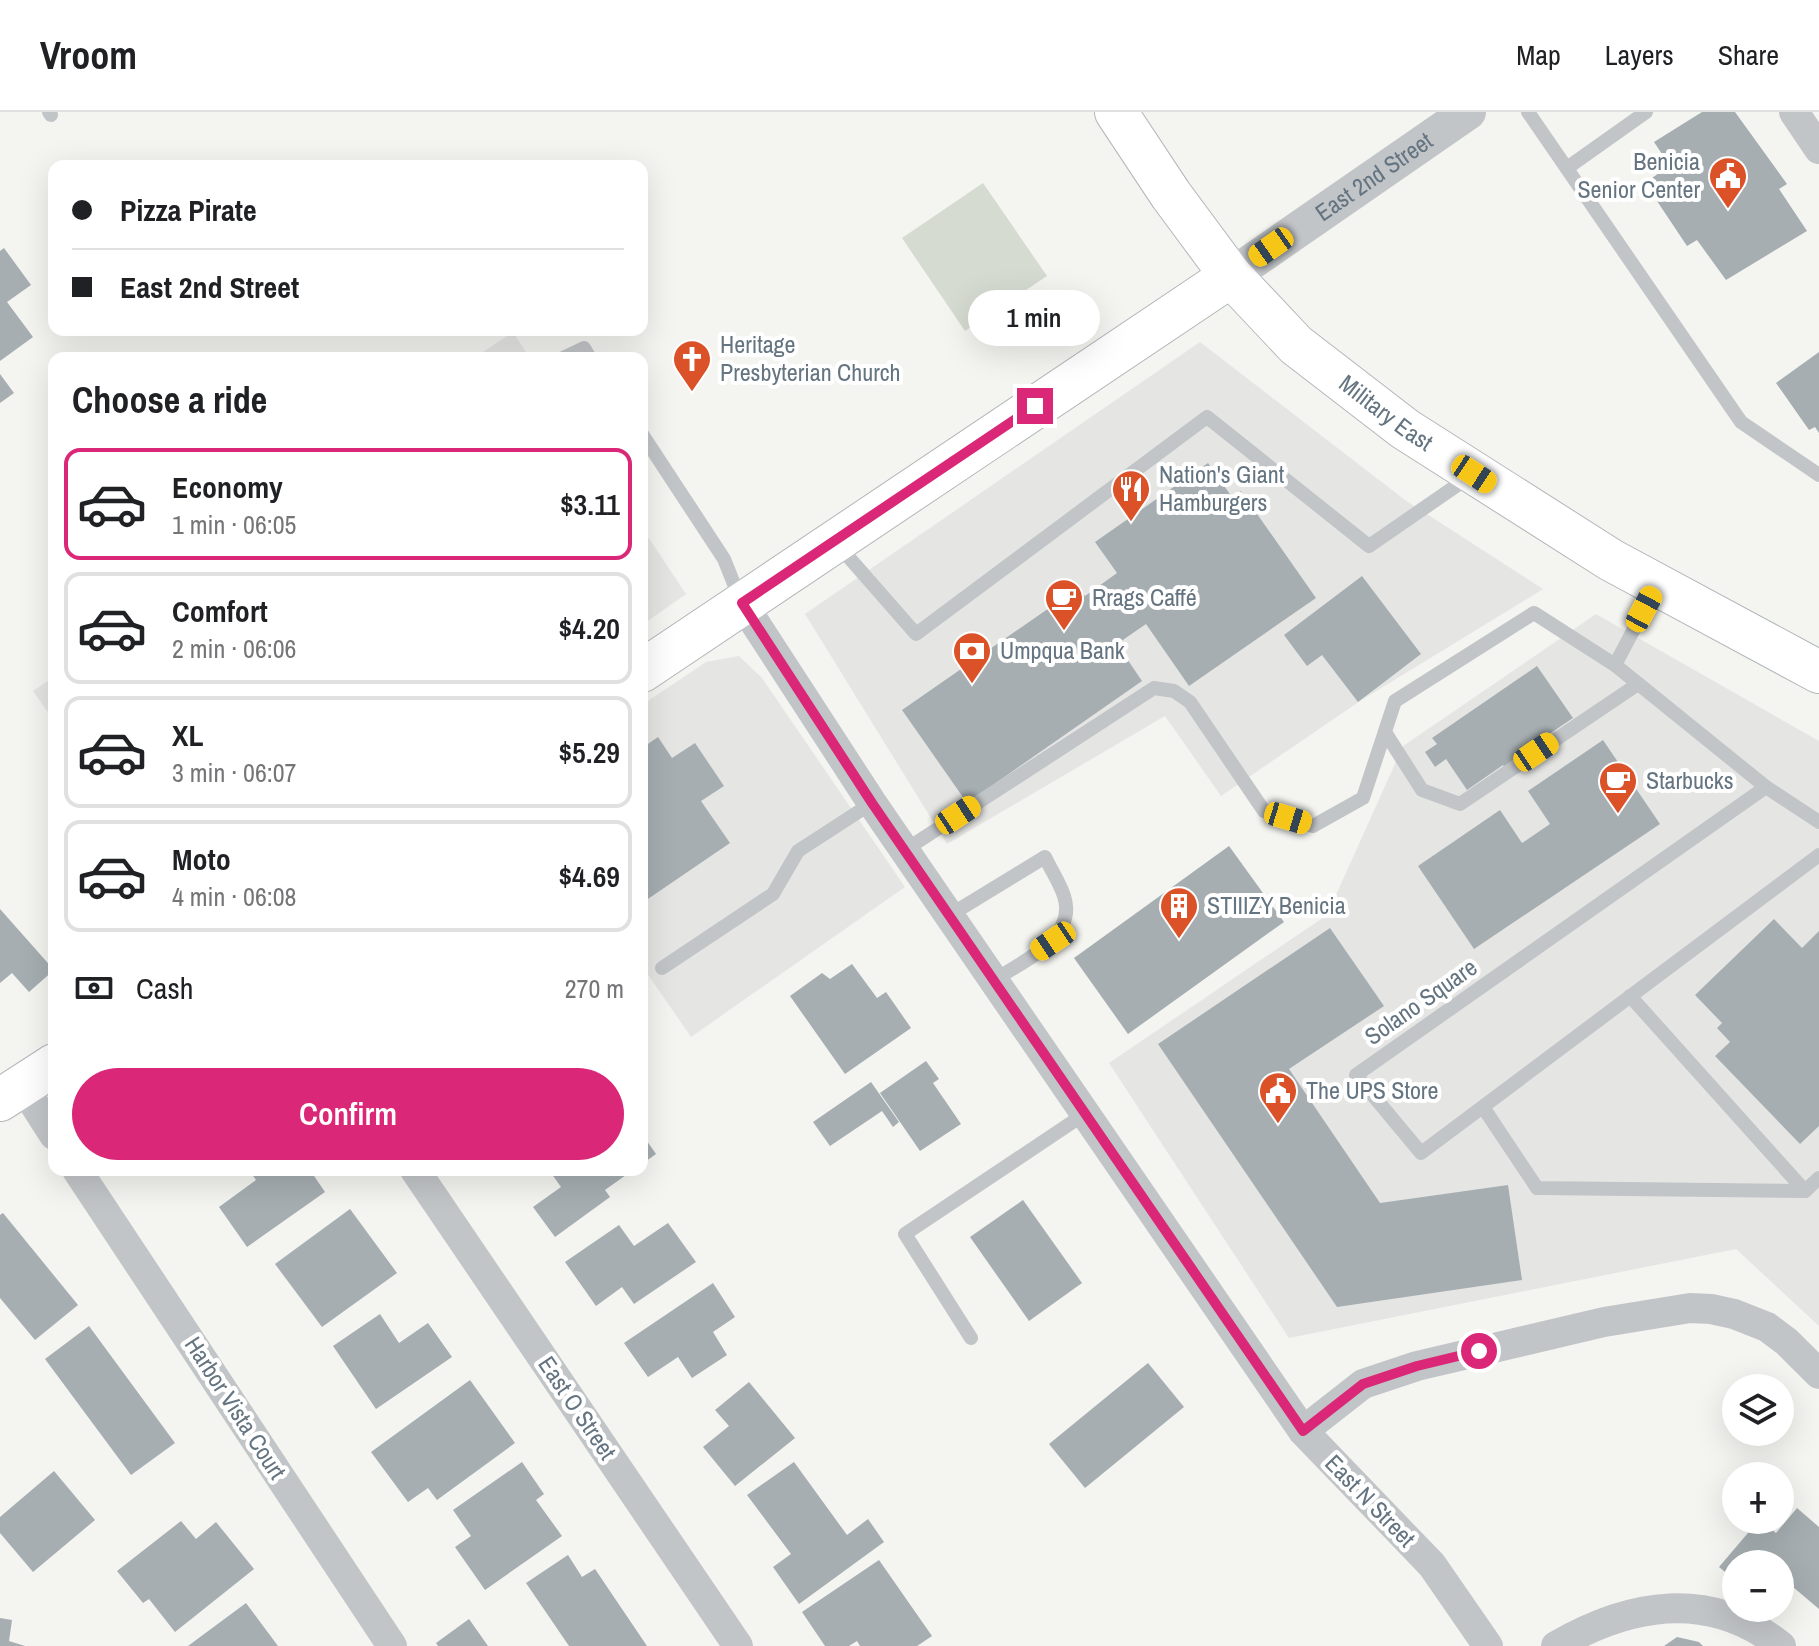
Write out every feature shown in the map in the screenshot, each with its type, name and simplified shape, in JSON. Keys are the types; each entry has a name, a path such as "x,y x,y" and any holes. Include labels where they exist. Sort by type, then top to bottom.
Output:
{"main road":[{"name":"Military East","path":"1116,112 1171,195 1231,276 1296,345 1405,429 1611,560 1819,672"},
{"name":"East 2nd Street","path":"648,667 1231,276"}],"street":[{"name":"East 2nd Street","path":"1231,276 1467,112"},
{"path":"1794,112 1819,149"},
{"name":"East N Street","path":"742,603 872,803 1303,1431 1432,1565 1488,1646"},
{"path":"25,1083 48,1124"},
{"name":"Harbor Vista Court","path":"81,1176 392,1646"},
{"name":"East O Street","path":"419,1176 738,1646"},
{"path":"1303,1431 1363,1384 1417,1366 1604,1322 1690,1308 1734,1314 1767,1327 1819,1374"},
{"path":"1556,1646 1611,1621 1662,1607 1693,1607 1730,1617 1781,1646"}],"lane":[{"path":"1528,112 1741,422 1819,475"},
{"path":"1567,168 1646,112"},
{"path":"835,542 916,634 1207,417 1369,546 1474,474"},
{"path":"648,443 724,559 742,603"},
{"path":"1615,665 1657,585"},
{"path":"905,850 1154,688 1174,691 1190,702 1264,811 1313,826 1363,798 1395,701 1534,613 1615,665 1766,787 1819,822"},
{"path":"1385,732 1422,790 1460,804 1638,684"},
{"name":"Solano Square","path":"1766,787 1356,1075 1421,1153 1819,855"},
{"path":"662,968 773,894 798,851 872,803"},
{"path":"950,915 1045,857 1065,898 1066,921 1053,941 994,980"},
{"path":"1630,996 1805,1191"},
{"path":"1483,1107 1537,1188 1805,1191 1819,1178"},
{"path":"971,1338 905,1234 1086,1113"}],"shaded area":[{"path":"983,183 1047,276 965,331 902,238"},
{"path":"507,336 516,336 526,352 483,352"},
{"path":"1200,342 1405,500 1543,589 1360,701 1221,796 1165,716 947,844 805,614"},
{"path":"648,537 686,594 648,621"},
{"path":"1596,614 1819,741 1819,1326 1736,1249 1289,1338 1109,1063 1327,915 1403,746"},
{"path":"739,656 762,678 905,887 691,1037 648,975 648,701 706,662"},
{"path":"48,681 48,712 33,691"}],"building":[{"name":"Benicia Senior Center","path":"1702,112 1735,112 1787,184 1779,189 1807,231 1726,280 1697,240 1687,246 1645,183 1659,173 1650,162 1662,154 1654,142"},
{"path":"4,248 31,285 7,302 33,337 0,361 0,251"},
{"path":"1819,352 1819,433 1815,427 1809,430 1776,383"},
{"path":"0,374 14,393 0,403"},
{"path":"1208,463 1232,497 1241,491 1316,598 1189,686 1146,624 1117,644 1142,681 967,803 902,710 1078,588 1085,596 1117,573 1095,542"},
{"path":"1362,576 1421,654 1358,702 1322,655 1307,666 1284,635"},
{"path":"1537,666 1573,718 1530,747 1533,752 1507,771 1503,765 1467,790 1446,759 1435,767 1425,752 1437,744 1432,738"},
{"path":"658,737 672,758 695,743 724,786 701,801 730,843 648,899 648,744"},
{"path":"1603,740 1660,824 1474,949 1418,866 1500,810 1522,843 1550,824 1528,791"},
{"name":"STIIIZY Benicia","path":"1229,846 1284,922 1128,1034 1074,958"},
{"path":"0,909 48,963 48,975 29,992 12,973 0,983"},
{"path":"1774,919 1802,948 1819,931 1819,1126 1800,1144 1715,1056 1730,1042 1717,1028 1722,1023 1695,995"},
{"path":"1330,928 1384,1006 1289,1069 1380,1203 1508,1185 1522,1280 1337,1307 1158,1044"},
{"path":"852,964 877,998 886,992 911,1028 845,1074 790,996 822,973 830,979"},
{"path":"926,1061 939,1079 933,1083 961,1124 920,1151 880,1093"},
{"path":"871,1082 899,1122 893,1127 882,1111 830,1146 813,1122"},
{"path":"648,1143 656,1154 648,1160"},
{"path":"253,1176 314,1176 325,1192 247,1247 219,1207 256,1180"},
{"path":"553,1176 625,1176 605,1190 610,1197 555,1237 533,1207 561,1187"},
{"path":"1023,1200 1082,1283 1029,1321 970,1237"},
{"path":"350,1209 397,1273 322,1327 275,1264"},
{"path":"3,1213 78,1305 35,1340 0,1298 0,1215"},
{"path":"668,1223 696,1262 634,1304 622,1287 596,1306 565,1262 619,1225 634,1246"},
{"path":"713,1283 735,1317 713,1332 727,1355 692,1378 678,1357 648,1377 624,1343"},
{"path":"380,1314 399,1343 428,1323 452,1357 376,1409 333,1346"},
{"path":"89,1326 175,1443 131,1475 45,1359"},
{"path":"1148,1363 1184,1407 1085,1488 1049,1444"},
{"path":"470,1380 515,1443 437,1500 428,1488 408,1502 371,1452"},
{"path":"749,1382 795,1438 735,1486 703,1447 729,1426 715,1410"},
{"path":"522,1462 544,1494 536,1500 562,1536 485,1590 455,1547 471,1536 453,1510"},
{"path":"794,1462 847,1535 868,1519 884,1542 799,1604 773,1567 791,1554 747,1495"},
{"path":"54,1471 95,1520 33,1572 0,1533 0,1517"},
{"path":"1797,1508 1819,1527 1819,1609 1794,1588 1794,1550 1733,1550 1747,1534 1794,1534 1794,1512"},
{"path":"181,1521 196,1539 216,1522 254,1569 175,1632 149,1599 143,1603 117,1571"},
{"path":"568,1555 582,1577 595,1569 647,1646 569,1646 526,1583"},
{"path":"879,1560 932,1636 917,1646 860,1646 857,1641 849,1646 825,1646 802,1612"},
{"path":"246,1603 278,1646 188,1646"},
{"path":"0,1618 12,1620 9,1641 25,1646 0,1646"},
{"path":"469,1619 488,1646 438,1646 436,1643"},
{"path":"1677,1637 1699,1642 1703,1646 1664,1646"}],"place":[{"name":"Benicia Senior Center","path":"1728,210"},
{"name":"Heritage Presbyterian Church","path":"692,393"},
{"name":"Nation's Giant Hamburgers","path":"1131,523"},
{"name":"Rrags Caffé","path":"1064,632"},
{"name":"Umpqua Bank","path":"972,685"},
{"name":"Starbucks","path":"1618,815"},
{"name":"STIIIZY Benicia","path":"1179,940"},
{"name":"The UPS Store","path":"1278,1125"}],"route":[{"path":"1035,406 742,603 872,803 1303,1431 1363,1384 1417,1366 1479,1351"}]}
